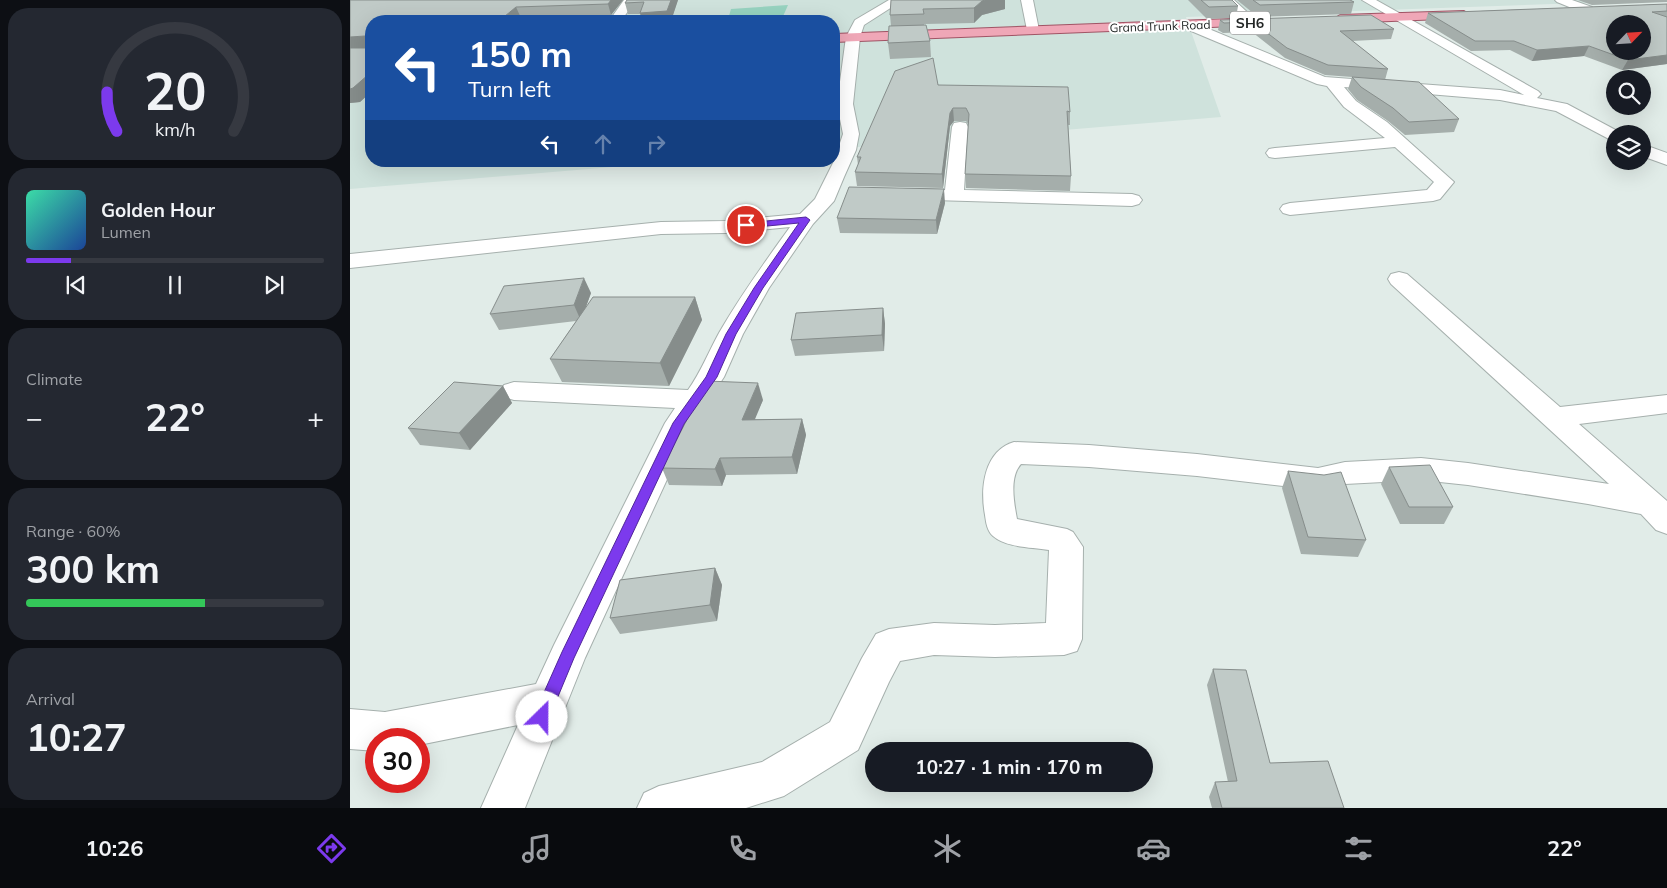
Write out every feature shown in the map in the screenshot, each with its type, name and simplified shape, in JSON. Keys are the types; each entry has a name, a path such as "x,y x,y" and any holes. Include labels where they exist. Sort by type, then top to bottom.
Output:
{"main road":[{"path":"1559,6 1593,10"},
{"path":"1323,20 1479,14"},
{"name":"Grand Trunk Road","path":"840,38 1260,22"}],"street":[{"path":"619,15 630,0"},
{"path":"503,808 567,657 679,423 711,377 731,334 758,288 806,220 824,201 837,193 851,134 845,104 853,37 859,23 897,0"},
{"path":"1026,0 1033,30"},
{"path":"1227,0 1243,15 1260,22"},
{"path":"1368,0 1525,90 1606,130"},
{"path":"1188,25 1322,81 1500,95 1561,107"},
{"path":"1290,209 1433,195 1445,182 1350,104 1332,82"},
{"path":"954,196 960,127"},
{"path":"1275,153 1398,142"},
{"path":"1651,153 1667,160"},
{"path":"886,194 1132,200"},
{"path":"350,261 662,228 726,227 806,220"},
{"path":"1399,280 1659,513"},
{"path":"514,391 696,400"},
{"path":"1554,418 1667,404"},
{"path":"659,808 769,781 844,736 875,670 889,646 934,639 994,641 1064,639 1066,547 1055,538 1011,531 1003,526 999,498 1000,471 1008,458 1014,453 1089,456 1197,465 1318,479 1345,473 1421,469 1588,492 1659,513"},
{"path":"350,729 385,732 549,700"}],"shaded area":[{"path":"350,0 1667,0 1186,17 1221,117 840,149 840,15 365,15 365,167 612,167 350,189"},
{"path":"788,5 784,15 729,15 731,9"}],"building":[{"path":"350,0 611,0 608,4 516,7 506,15 365,15 365,36 350,37"},
{"path":"627,0 671,0 667,11 640,13 644,2 625,3"},
{"path":"891,0 985,0 974,8 923,9 924,14 890,15"},
{"path":"1201,0 1232,0 1238,6 1209,7"},
{"path":"1253,0 1350,0 1354,2 1260,5"},
{"path":"1667,4 1667,11 1652,12 1667,17 1667,55 1651,57 1651,15 1606,15 1606,52 1589,46 1537,50 1514,41 1475,41 1428,13"},
{"path":"1371,15 1394,29 1340,31 1388,69 1328,65 1287,48 1253,22 1224,23 1220,20"},
{"path":"926,25 930,41 888,43 889,26"},
{"path":"350,48 365,48 365,78 350,89"},
{"path":"933,58 938,85 1068,87 1070,112 1067,111 1071,176 965,174 969,114 966,108 953,108 950,113 942,174 855,172 861,157 857,157 895,71"},
{"path":"1352,77 1419,82 1459,119 1409,122 1393,108 1361,87"},
{"path":"849,187 944,189 936,220 837,218"},
{"path":"584,278 574,305 490,314 504,286"},
{"path":"593,297 695,297 660,363 550,359"},
{"path":"883,308 882,335 791,340 796,313"},
{"path":"707,381 758,383 742,420 802,419 792,457 720,458 715,469 662,468"},
{"path":"454,382 503,386 459,433 408,428"},
{"path":"1430,465 1453,507 1409,507 1389,467"},
{"path":"1288,471 1324,475 1341,472 1366,540 1308,537"},
{"path":"715,568 710,605 610,618 620,580"},
{"path":"1213,669 1246,670 1270,763 1328,761 1344,808 1222,808 1215,782 1237,781"}],"route":[{"path":"542,717 567,657 679,423 711,377 731,334 758,288 806,220 746,225"}]}
